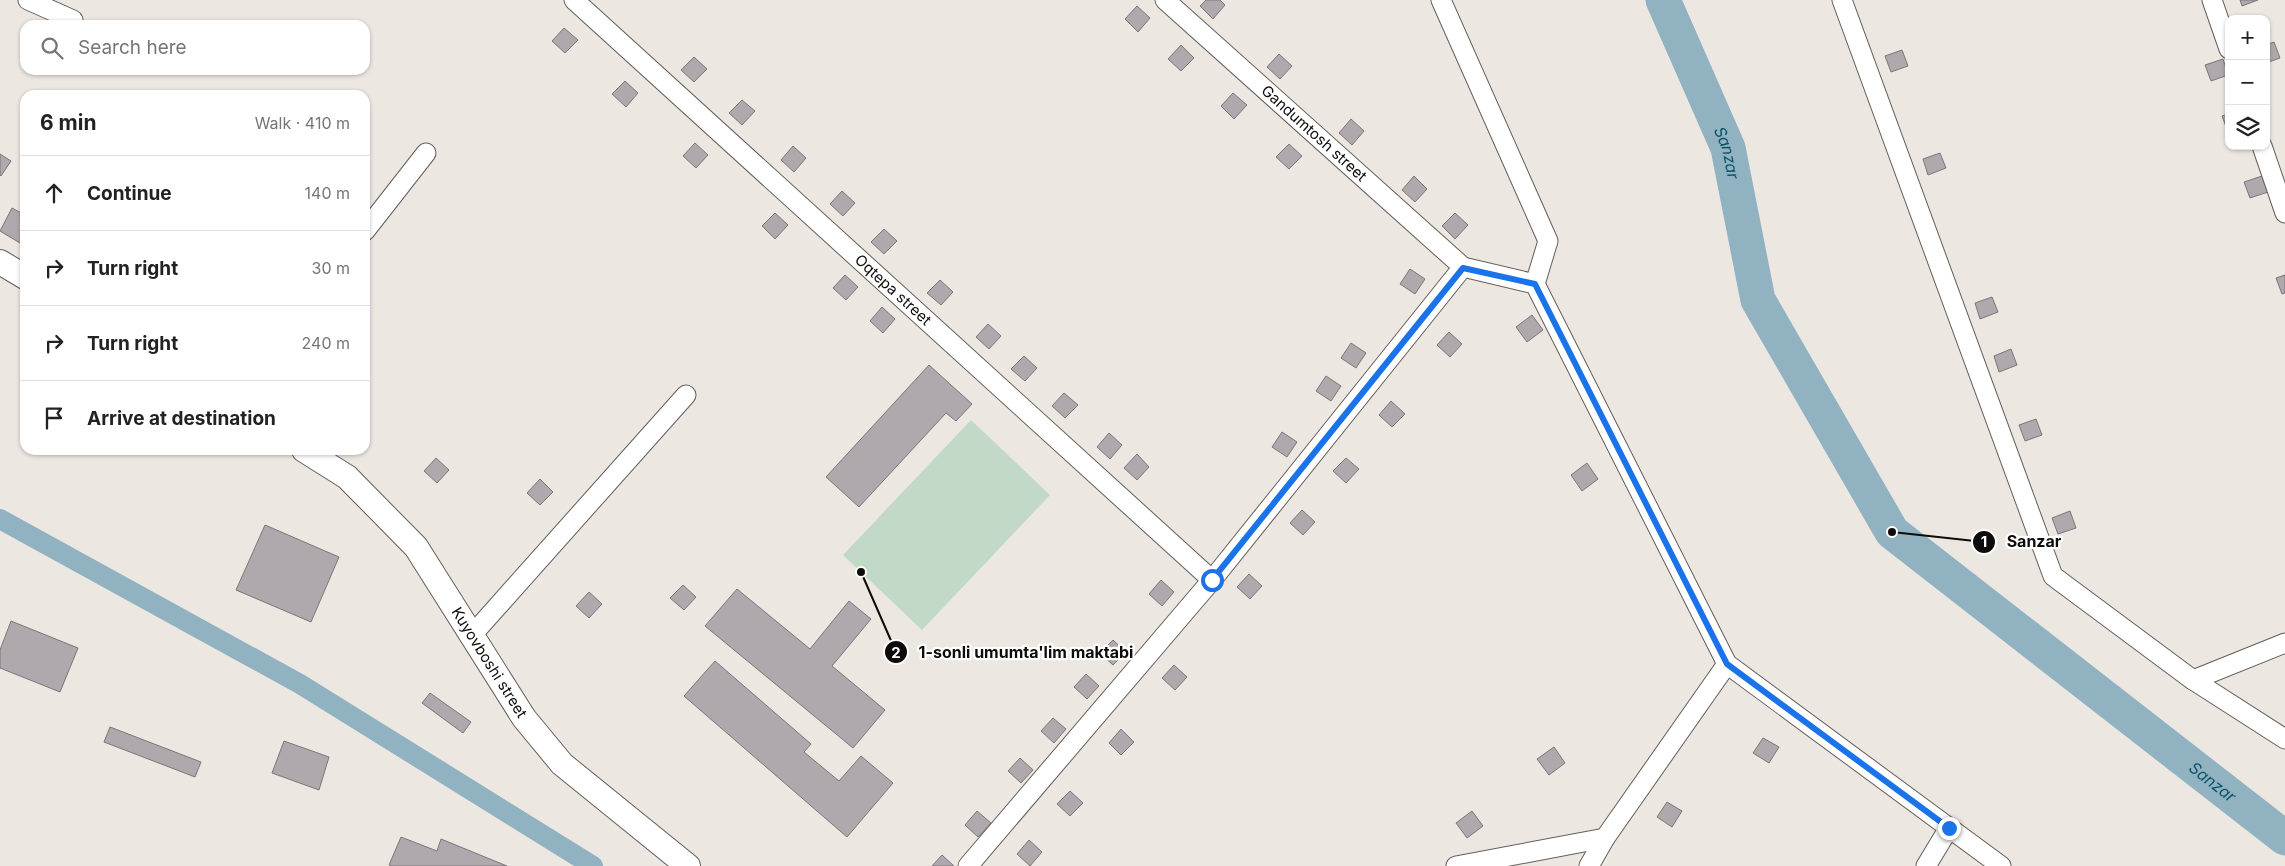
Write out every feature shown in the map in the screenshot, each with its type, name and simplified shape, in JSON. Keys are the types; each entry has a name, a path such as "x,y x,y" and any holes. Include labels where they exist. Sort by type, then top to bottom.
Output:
{"main road":[{"path":"0,262 20,274"},
{"name":"Kuyovboshi street","path":"312,455 347,478 416,547 524,718 562,764 688,866"}],"street":[{"path":"28,0 73,20"},
{"name":"Gandumtosh street","path":"1166,0 1463,268"},
{"path":"1441,0 1548,242 1535,284 1727,664 2001,866"},
{"path":"1842,0 2053,576 2193,680 2285,739"},
{"path":"2212,0 2225,37"},
{"name":"Oqtepa street","path":"583,3 1212,580"},
{"path":"2263,150 2285,213"},
{"path":"370,225 426,153"},
{"path":"968,866 1212,580 1463,268 1535,284"},
{"path":"472,635 686,395"},
{"path":"2193,680 2285,643"},
{"path":"1589,866 1605,838 1727,664"},
{"path":"1926,866 1949,828"},
{"path":"1456,866 1605,838"}],"green space":[{"path":"971,420 1050,495 922,630 843,555"}],"building":[{"path":"1206,0 1220,0 1225,5 1213,19 1200,6"},
{"path":"2240,0 2258,0 2242,6"},
{"path":"1137,6 1150,18 1138,32 1125,19"},
{"path":"564,28 578,40 565,53 552,41"},
{"path":"2274,42 2280,58 2270,62 2270,60 2270,44"},
{"path":"1181,45 1194,58 1181,71 1168,59"},
{"path":"1902,50 1908,66 1891,72 1885,56"},
{"path":"1279,54 1292,66 1280,79 1267,67"},
{"path":"694,57 707,69 694,82 681,70"},
{"path":"2223,59 2225,76 2211,81 2205,65"},
{"path":"625,81 638,93 626,107 612,94"},
{"path":"1233,93 1247,105 1234,119 1221,106"},
{"path":"742,100 755,111 742,125 729,113"},
{"path":"1351,119 1364,131 1352,145 1339,133"},
{"path":"695,143 708,155 696,168 683,156"},
{"path":"1289,144 1302,156 1289,169 1276,157"},
{"path":"793,146 806,158 794,172 781,160"},
{"path":"1940,153 1946,168 1928,175 1923,159"},
{"path":"0,154 11,161 1,176 0,175"},
{"path":"1414,176 1427,189 1415,202 1402,190"},
{"path":"2262,176 2268,192 2250,198 2244,182"},
{"path":"842,191 855,203 843,216 830,204"},
{"path":"12,208 20,212 20,243 0,231"},
{"path":"775,213 788,225 775,239 762,226"},
{"path":"1455,213 1468,225 1455,239 1442,226"},
{"path":"884,229 897,241 884,254 871,242"},
{"path":"1410,269 1425,279 1415,294 1400,284"},
{"path":"845,275 858,287 846,300 833,288"},
{"path":"2285,275 2285,293 2282,294 2276,278"},
{"path":"940,280 953,292 941,305 927,293"},
{"path":"1992,297 1998,312 1980,319 1975,303"},
{"path":"882,307 895,319 883,333 870,321"},
{"path":"1532,315 1543,330 1527,342 1516,327"},
{"path":"988,324 1001,336 989,349 976,337"},
{"path":"1449,332 1462,344 1450,357 1437,345"},
{"path":"1351,343 1366,353 1356,368 1341,358"},
{"path":"2011,349 2017,365 1999,372 1994,356"},
{"path":"1024,356 1037,368 1025,381 1011,369"},
{"path":"929,365 972,404 956,421 946,413 859,507 826,477"},
{"path":"1326,376 1341,386 1331,401 1316,391"},
{"path":"1064,393 1078,405 1065,418 1052,406"},
{"path":"1391,401 1405,414 1392,427 1379,415"},
{"path":"2036,419 2042,435 2025,441 2019,425"},
{"path":"1282,432 1297,442 1287,457 1272,447"},
{"path":"1109,433 1122,445 1110,459 1097,447"},
{"path":"1137,454 1149,467 1137,480 1124,468"},
{"path":"436,458 449,470 437,483 424,471"},
{"path":"1346,458 1359,469 1346,483 1333,471"},
{"path":"1587,463 1598,479 1582,491 1571,475"},
{"path":"540,479 553,492 540,505 527,493"},
{"path":"1302,510 1315,522 1303,535 1290,523"},
{"path":"2070,511 2076,528 2058,534 2052,518"},
{"path":"265,525 339,557 311,622 236,590"},
{"path":"1249,574 1262,586 1250,599 1237,587"},
{"path":"1161,580 1174,592 1162,606 1149,594"},
{"path":"683,585 696,597 684,610 670,598"},
{"path":"737,589 810,649 849,601 871,619 832,666 885,710 853,748 705,626"},
{"path":"589,592 602,604 589,618 576,606"},
{"path":"11,621 78,648 60,692 0,668 0,650"},
{"path":"1113,640 1126,652 1113,665 1100,653"},
{"path":"715,661 811,744 804,752 839,781 861,756 893,783 847,837 684,696"},
{"path":"1174,665 1187,677 1175,690 1162,678"},
{"path":"1086,674 1099,686 1087,699 1074,687"},
{"path":"430,693 471,722 463,733 422,703"},
{"path":"1053,718 1066,729 1054,743 1041,731"},
{"path":"110,727 201,762 195,777 104,742"},
{"path":"1121,729 1134,742 1121,755 1109,743"},
{"path":"1763,738 1779,747 1769,763 1753,753"},
{"path":"284,741 329,757 319,790 272,773"},
{"path":"1554,747 1565,763 1549,775 1537,759"},
{"path":"1020,758 1033,770 1021,783 1008,771"},
{"path":"1070,791 1083,803 1070,816 1057,804"},
{"path":"1667,802 1682,811 1672,827 1657,817"},
{"path":"977,811 991,823 978,837 965,825"},
{"path":"1472,811 1483,826 1467,838 1456,823"},
{"path":"401,837 437,851 441,839 507,866 389,865"},
{"path":"1029,840 1042,852 1030,866 1017,854"},
{"path":"942,855 954,866 932,866"}],"waterway":[{"name":"Sanzar","path":"1663,0 1728,148 1758,300 1892,532 2285,838"},
{"path":"0,519 300,684 593,866"}],"place":[{"name":"Sanzar","path":"1892,532"},
{"name":"1-sonli umumta'lim maktabi","path":"861,572"}],"route":[{"path":"1212,580 1463,268 1535,284 1727,664 1949,828"}]}
